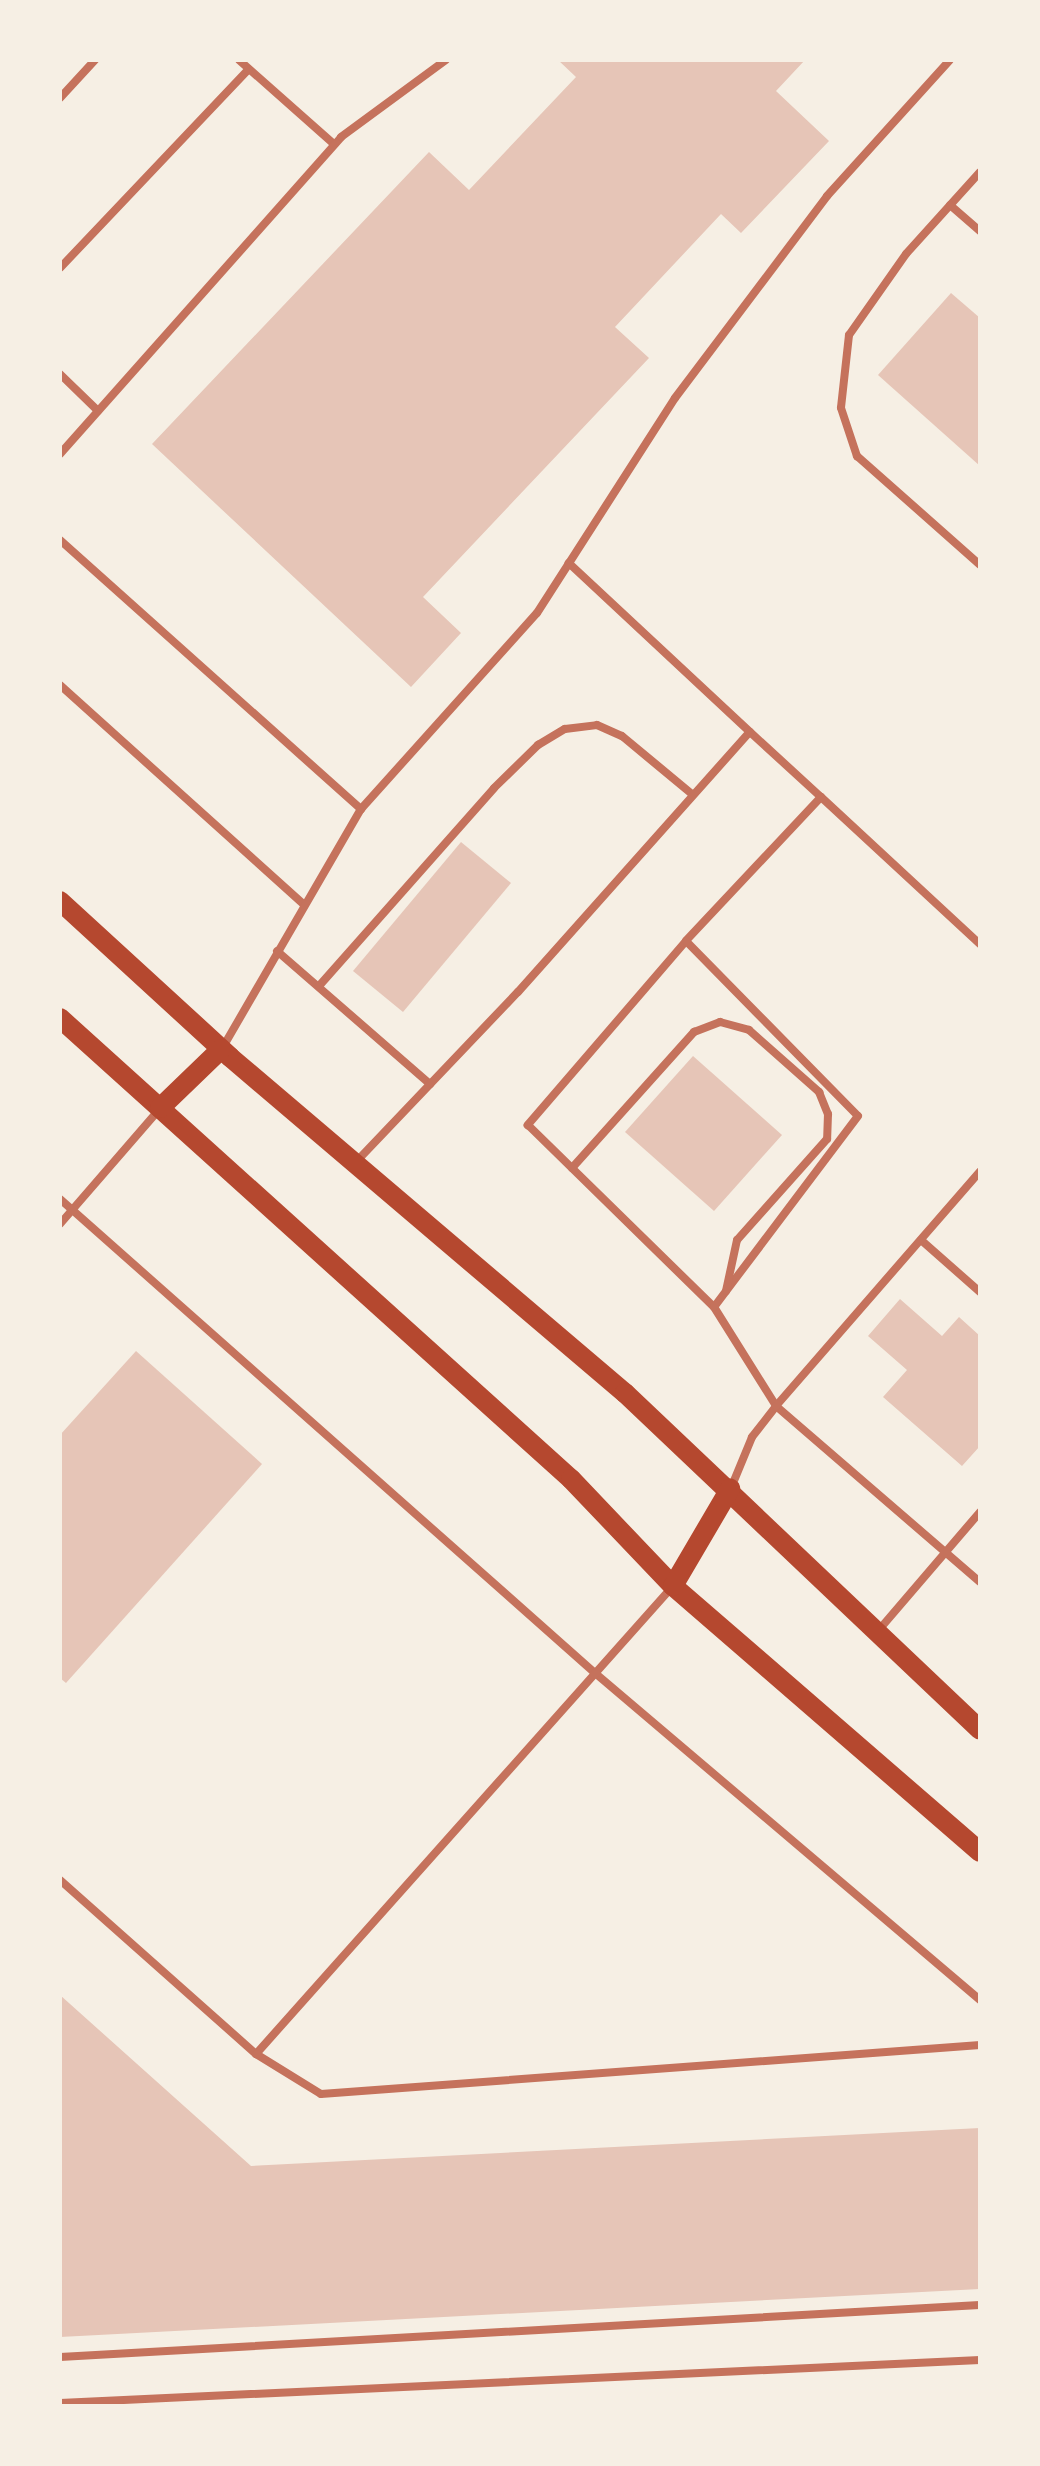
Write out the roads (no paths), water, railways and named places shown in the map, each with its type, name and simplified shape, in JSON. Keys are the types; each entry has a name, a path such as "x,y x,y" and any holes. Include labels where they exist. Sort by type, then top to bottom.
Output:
{"main road":[{"path":"60,901 222,1049 626,1393 980,1730"},
{"path":"60,1018 571,1479 672,1586 980,1852"},
{"path":"160,1108 222,1049"},
{"path":"672,1586 730,1488"}],"lane":[{"path":"60,98 95,60"},
{"path":"239,60 334,144"},
{"path":"60,454 334,144 446,60"},
{"path":"222,1049 362,809 537,613 675,398 828,196 950,60"},
{"path":"60,268 249,69"},
{"path":"980,172 906,254 848,335 841,408 857,456 980,565"},
{"path":"950,205 980,231"},
{"path":"60,374 98,410"},
{"path":"60,540 362,809"},
{"path":"569,563 980,944"},
{"path":"60,685 304,904"},
{"path":"319,986 494,788 538,745 565,729 598,725 622,736 693,795"},
{"path":"354,1162 518,992 750,732"},
{"path":"821,796 686,940 528,1125 714,1307 776,1406 980,1582"},
{"path":"686,940 858,1116 714,1307"},
{"path":"277,951 430,1084"},
{"path":"572,1168 694,1032 720,1022 748,1030 819,1092 828,1114 826,1139 737,1240 726,1291"},
{"path":"60,1224 160,1108"},
{"path":"730,1488 752,1438 776,1406 980,1171"},
{"path":"60,1199 595,1673 980,2000"},
{"path":"922,1240 980,1292"},
{"path":"878,1632 980,1512"},
{"path":"256,2054 672,1586"},
{"path":"60,1880 256,2054 321,2094 980,2045"},
{"path":"60,2357 980,2305"},
{"path":"60,2403 980,2360"}]}
